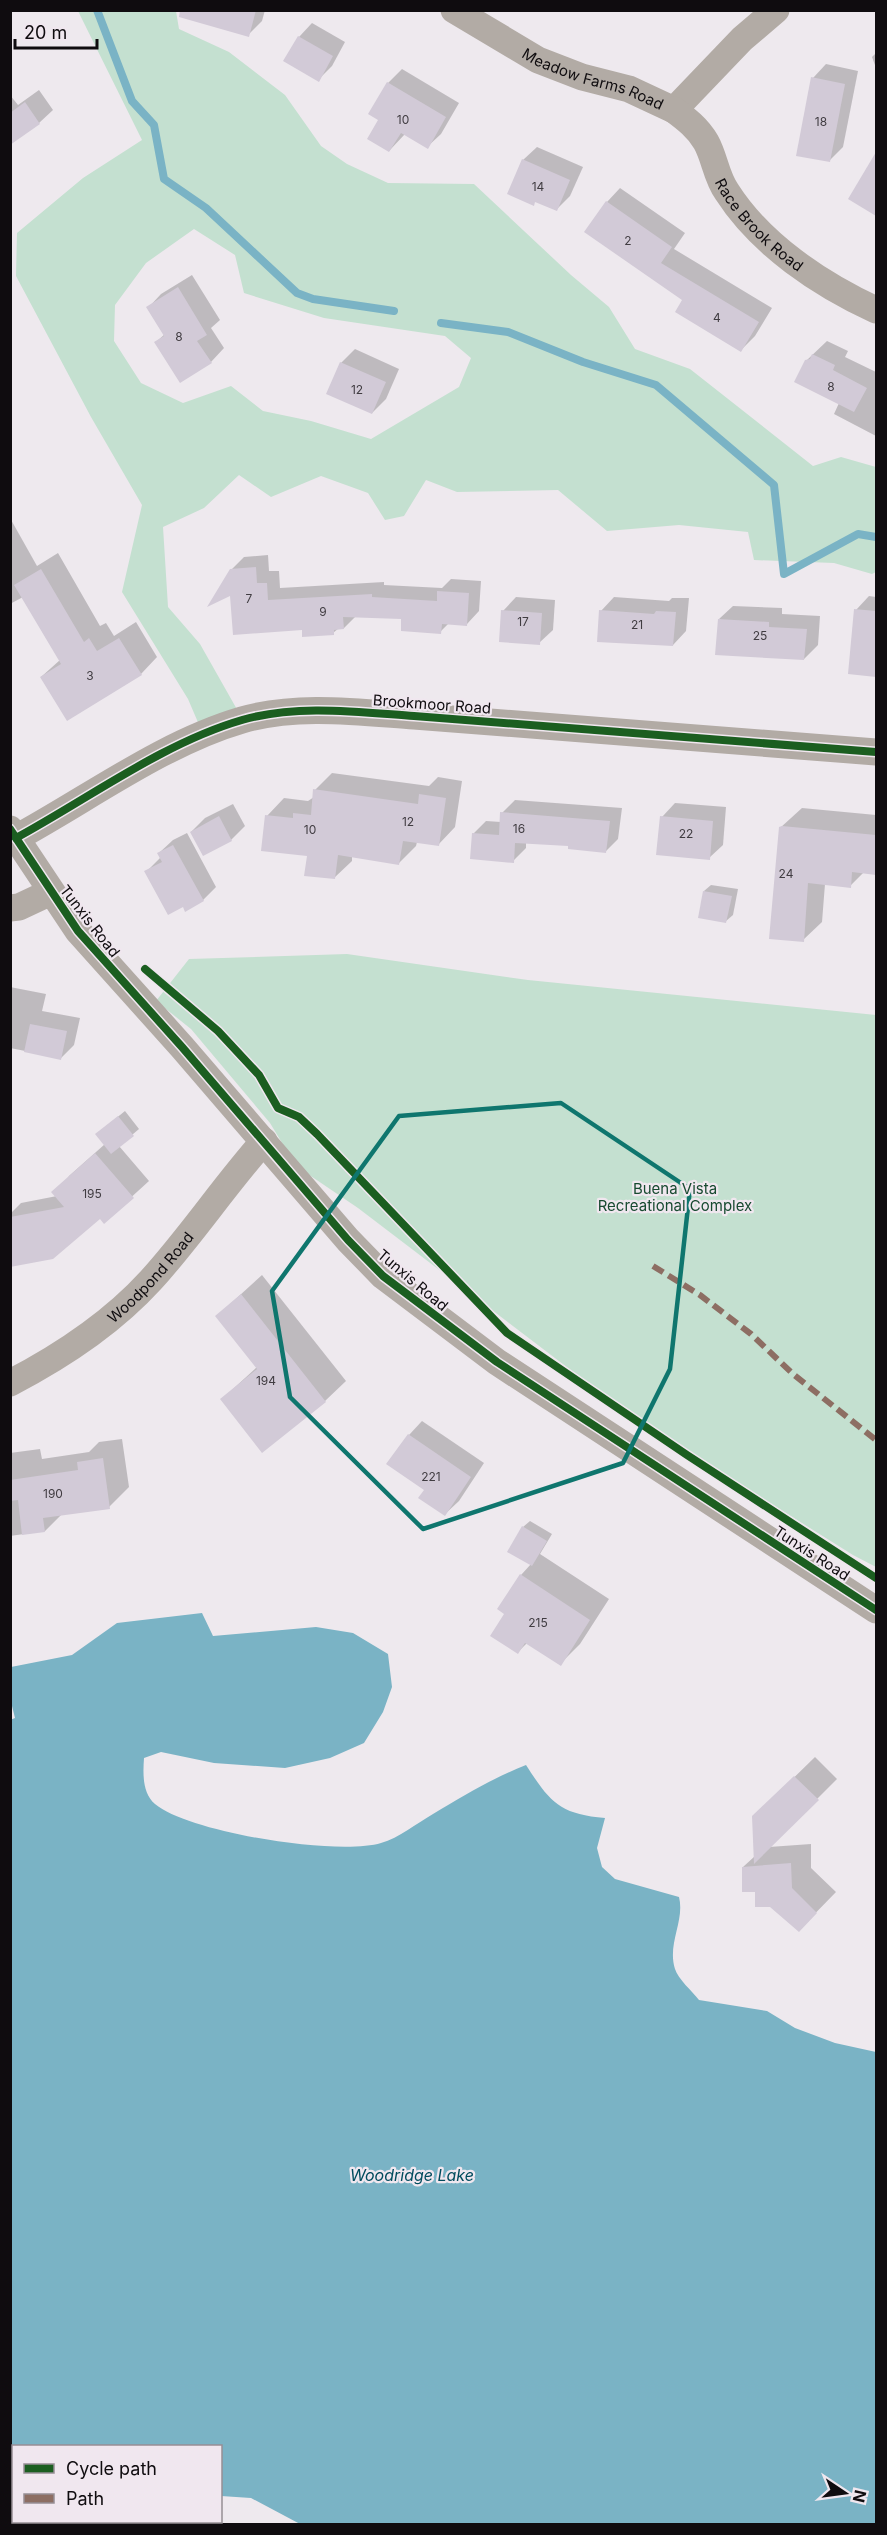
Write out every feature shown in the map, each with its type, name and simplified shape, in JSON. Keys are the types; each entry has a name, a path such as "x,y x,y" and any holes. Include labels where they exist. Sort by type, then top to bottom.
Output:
{"street":[{"name":"Meadow Farms Road","path":"454,10 538,60 582,77 629,89 674,110 742,39 776,10"},
{"name":"Race Brook Road","path":"674,110 700,132 707,143 726,192 761,232 803,268 831,287 876,310"},
{"name":"Brookmoor Road","path":"13,834 170,749 203,734 243,720 293,711 414,716 876,752"},
{"name":"Tunxis Road","path":"13,834 78,931 383,1276 439,1320 507,1368 876,1610"},
{"path":"10,908 19,907 51,892"},
{"name":"Woodpond Road","path":"10,1383 52,1361 111,1318 150,1280 264,1141"}],"highlighted area":[{"path":"561,1103 690,1189 670,1369 623,1463 423,1529 290,1397 272,1291 399,1116"}],"green space":[{"path":"78,11 176,11 179,29 229,52 285,95 321,146 347,164 388,183 474,184 571,275 609,307 635,349 690,369 813,466 841,457 876,467 876,572 872,574 834,563 754,560 748,532 679,525 607,531 558,490 457,492 426,480 404,516 385,520 368,493 321,476 271,497 239,475 204,508 163,527 168,607 200,644 243,720 203,734 188,699 122,592 142,505 91,417 16,276 17,233 83,178 142,140","holes":["194,229 235,255 244,293 324,318 445,336 471,358 459,387 371,439 311,421 263,411 231,386 183,403 141,383 114,341 115,305 146,263"]},
{"name":"Buena Vista Recreational Complex","path":"347,954 528,980 876,1015 876,1567 853,1555 631,1416 358,1208 296,1166 270,1123 191,1029 156,1001 189,959"}],"water":[{"name":"Woodridge Lake","path":"202,1613 213,1636 316,1627 353,1633 388,1654 392,1687 383,1712 364,1743 330,1758 285,1768 214,1763 161,1752 144,1758 144,1776 148,1794 155,1804 173,1815 231,1833 265,1839 300,1844 360,1846 381,1843 394,1838 478,1788 526,1765 549,1797 557,1804 577,1813 605,1818 597,1848 602,1867 615,1879 679,1897 680,1915 673,1960 679,1977 699,2000 767,2011 795,2028 835,2043 876,2052 876,2524 300,2524 251,2498 222,2496 222,2445 12,2445 11,2479 10,1720 15,1718 11,1702 11,1667 72,1655 117,1623"}],"building":[{"path":"180,10 256,10 249,37 179,17"},
{"path":"298,36 333,56 319,82 283,61"},
{"path":"811,77 845,84 830,162 796,156"},
{"path":"387,82 446,117 428,149 401,133 389,152 367,139 378,120 368,114"},
{"path":"25,102 40,124 10,145 10,113"},
{"path":"876,152 876,216 848,199"},
{"path":"522,159 570,180 557,211 535,202 534,206 507,194"},
{"path":"606,201 672,247 661,263 759,322 741,352 675,312 682,300 584,232"},
{"path":"178,287 207,335 197,341 212,363 180,383 154,342 164,336 146,307"},
{"path":"812,354 835,365 833,370 867,388 854,412 794,382 805,360 810,359"},
{"path":"340,362 386,382 372,414 326,394"},
{"path":"256,567 257,583 267,583 268,600 372,594 372,597 437,601 437,591 469,593 467,626 442,624 441,634 401,631 401,619 343,617 344,629 334,630 334,635 302,637 302,630 233,635 230,596 207,607 230,569"},
{"path":"41,569 84,642 89,638 97,651 119,638 142,675 67,721 40,677 61,664 14,585"},
{"path":"854,609 876,611 876,677 848,674"},
{"path":"501,610 542,613 540,645 499,642"},
{"path":"599,610 654,614 656,611 676,612 673,646 597,642"},
{"path":"718,619 769,622 769,627 807,629 804,660 715,655"},
{"path":"313,789 418,804 419,794 446,798 439,846 403,841 399,865 338,855 335,879 304,876 307,856 261,851 265,815 293,818 293,813 311,815"},
{"path":"500,812 610,821 606,853 568,849 568,846 515,843 514,863 470,859 472,833 499,835"},
{"path":"219,816 232,841 203,856 190,832"},
{"path":"660,816 713,821 710,860 656,855"},
{"path":"779,827 876,835 876,875 852,872 851,888 808,883 804,942 769,939"},
{"path":"173,845 204,901 185,912 183,907 168,915 144,871 162,862 157,853"},
{"path":"703,891 732,896 726,923 698,918"},
{"path":"30,1024 67,1031 61,1060 24,1052"},
{"path":"118,1116 134,1136 111,1154 95,1134"},
{"path":"95,1153 134,1198 104,1224 100,1219 53,1259 10,1267 10,1217 64,1207 51,1192"},
{"path":"241,1294 326,1402 262,1453 220,1399 257,1369 215,1316"},
{"path":"408,1434 471,1477 445,1516 418,1498 424,1490 386,1464"},
{"path":"103,1458 110,1509 43,1518 45,1532 22,1535 18,1500 10,1501 10,1480 78,1470 77,1462"},
{"path":"522,1526 547,1541 532,1566 507,1552"},
{"path":"520,1574 590,1620 561,1666 525,1643 518,1654 490,1636 504,1614 497,1609"},
{"path":"794,1776 819,1800 754,1864 752,1816"},
{"path":"791,1863 792,1888 817,1913 799,1932 770,1907 755,1907 755,1892 742,1892 742,1867"}],"waterway":[{"path":"97,10 132,101 154,125 164,179 206,208 297,293 313,299 394,311"},
{"path":"441,323 508,332 583,362 656,385 774,485 784,574 858,534 876,537"}],"marked path":[{"path":"653,1266 700,1295 751,1334 793,1374 876,1440"}],"cycle path":[{"path":"16,838 126,773 183,743 242,720 284,712 328,710 876,752"},
{"path":"10,829 78,931 182,1047 348,1240 383,1276 497,1362 876,1610"},
{"path":"145,969 218,1031 259,1075 278,1108 299,1117 317,1134 507,1333 687,1455 876,1578"}]}
